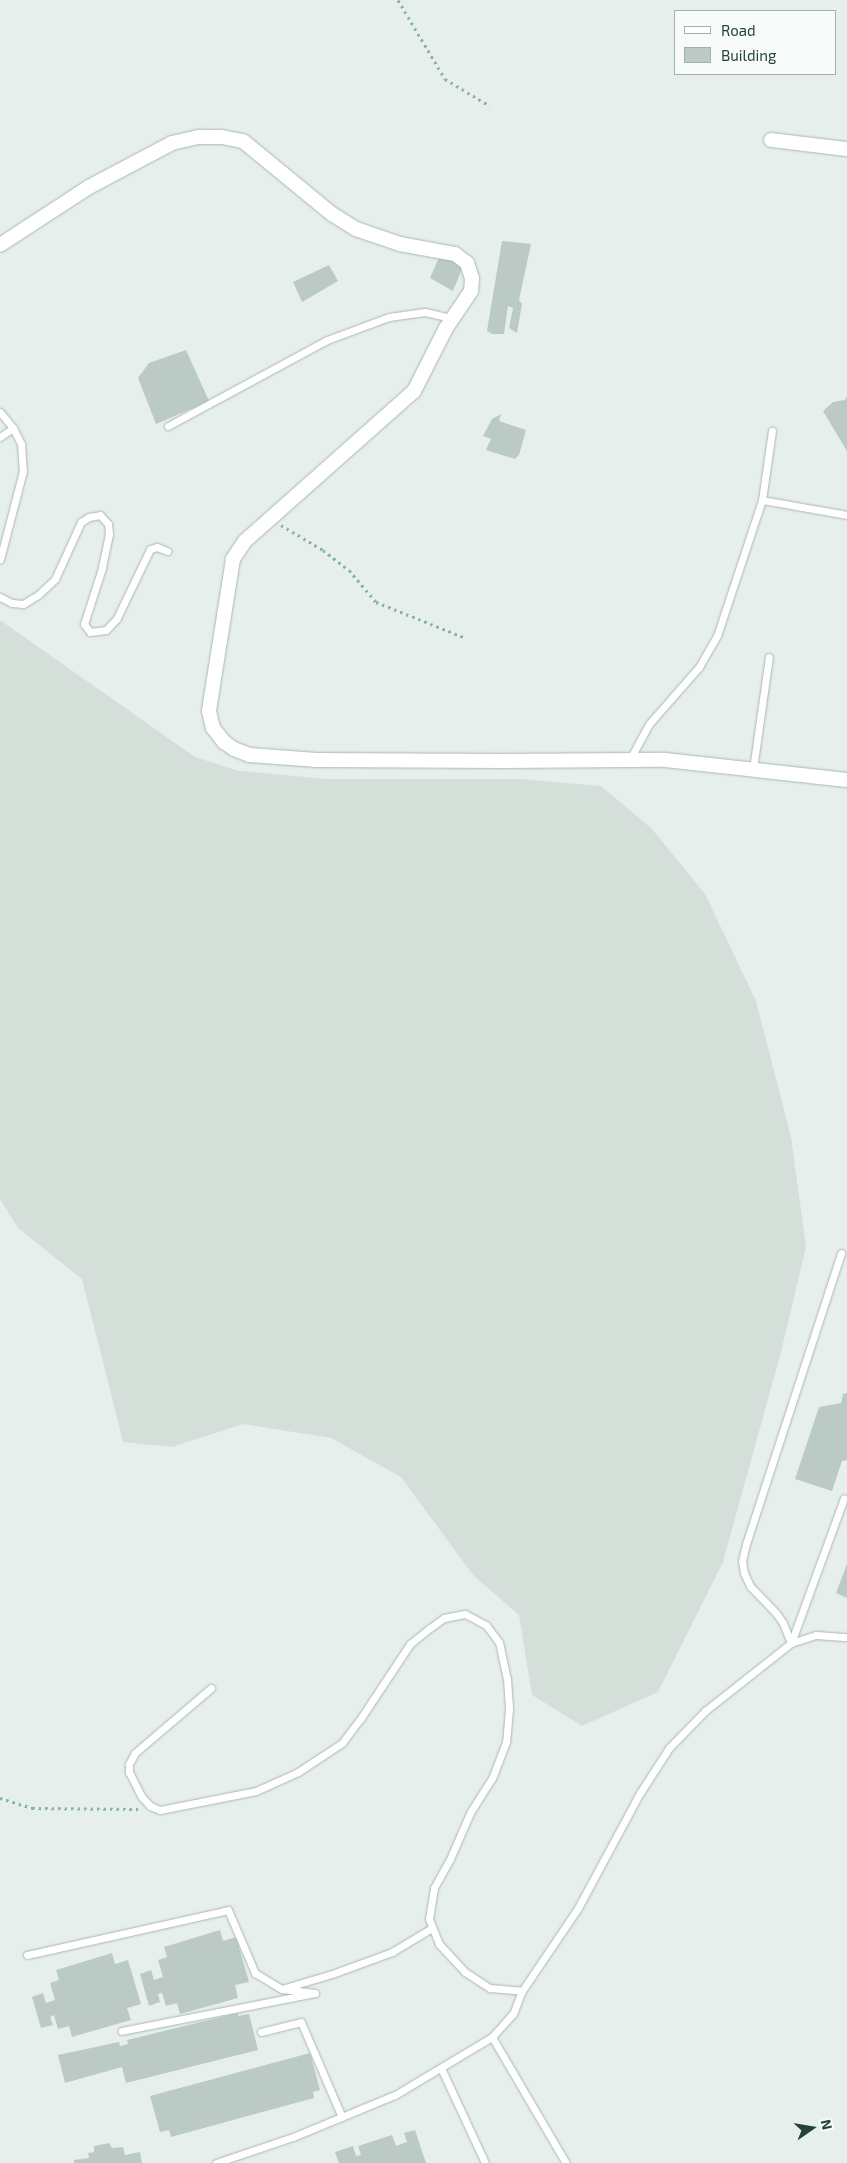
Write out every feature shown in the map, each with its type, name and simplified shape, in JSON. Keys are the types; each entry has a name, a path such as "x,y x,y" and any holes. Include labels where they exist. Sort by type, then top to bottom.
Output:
{"street":[{"path":"0,245 89,187 172,143 199,137 222,137 243,142 332,214 356,229 400,244 455,254 467,263 472,278 471,291 453,318 414,391 245,541 233,559 209,710 213,728 224,742 234,749 250,755 317,760 665,760 847,780"},
{"path":"771,140 847,149"}],"lane":[{"path":"168,426 327,340 389,317 425,312 453,318"},
{"path":"0,412 13,428 21,444 23,471 0,558"},
{"path":"0,437 13,428"},
{"path":"629,761 649,724 699,667 717,636 762,500 772,432"},
{"path":"762,500 847,515"},
{"path":"0,597 12,603 23,604 38,594 55,579 80,522 89,517 100,515 108,524 109,534 102,568 84,624 90,632 106,630 117,618 150,549 157,547 167,551"},
{"path":"753,769 770,658"},
{"path":"791,1643 784,1623 750,1586 744,1573 742,1561 841,1253"},
{"path":"791,1643 844,1498"},
{"path":"210,1688 135,1753 129,1764 129,1772 142,1797 150,1806 160,1810 256,1791 298,1772 342,1743 361,1718 410,1644 444,1618 465,1614 486,1625 498,1642 507,1679 509,1709 506,1742 492,1778 470,1813 450,1859 434,1888 429,1920 439,1944 465,1972 490,1988 522,1991"},
{"path":"216,2163 293,2137 395,2095 492,2037 513,2014 522,1991 578,1908 640,1793 669,1748 705,1711 791,1643 816,1635 847,1637"},
{"path":"28,1955 228,1910 255,1973 282,1989 315,1993 122,2031"},
{"path":"282,1989 332,1974 392,1952 432,1928"},
{"path":"261,2032 301,2022 342,2117"},
{"path":"492,2037 566,2163"},
{"path":"441,2068 485,2163"}],"path":[{"path":"398,0 445,79 490,106"},
{"path":"270,518 323,550 349,570 376,602 466,638"},
{"path":"0,1798 32,1808 160,1810"}],"shaded area":[{"path":"0,620 195,757 239,771 327,779 518,779 601,786 652,829 705,894 756,1001 791,1137 806,1247 781,1352 723,1562 658,1692 582,1726 532,1695 519,1615 473,1575 401,1477 331,1438 243,1424 172,1447 123,1442 82,1279 18,1228 0,1199"}],"building":[{"path":"502,241 531,244 519,300 522,304 517,333 509,328 513,308 508,306 504,334 492,334 487,331"},
{"path":"440,255 464,264 453,291 430,278"},
{"path":"329,265 338,281 302,302 293,282"},
{"path":"186,350 209,401 156,424 138,378 149,363"},
{"path":"847,396 847,451 823,411 833,402 845,400"},
{"path":"501,414 499,421 526,430 519,455 515,459 486,450 491,439 483,436 492,419"},
{"path":"847,1393 847,1460 842,1461 832,1491 795,1479 819,1407 841,1403 843,1394"},
{"path":"847,1564 847,1598 836,1593"},
{"path":"220,1930 223,1941 236,1937 249,1982 235,1985 238,1998 180,2014 177,2003 166,2006 162,1993 158,1994 160,2002 149,2006 140,1974 151,1970 154,1980 163,1977 158,1960 167,1957 164,1947"},
{"path":"112,1953 115,1964 128,1960 141,2004 127,2008 131,2020 72,2037 69,2026 58,2029 54,2015 50,2017 53,2025 41,2028 32,1997 43,1993 46,2003 55,2000 50,1983 59,1980 56,1970"},
{"path":"238,2013 238,2016 249,2014 258,2050 126,2083 122,2067 65,2083 58,2055 119,2042 120,2046 128,2044 127,2040"},
{"path":"310,2053 320,2090 313,2092 314,2098 171,2137 169,2130 160,2132 150,2096"},
{"path":"415,2130 426,2163 339,2163 335,2152 353,2146 356,2156 361,2155 358,2146 392,2135 396,2146 407,2142 404,2133"},
{"path":"109,2143 112,2148 123,2147 125,2155 140,2152 142,2163 74,2163 74,2160 89,2158 88,2153 94,2152 94,2146"}]}
